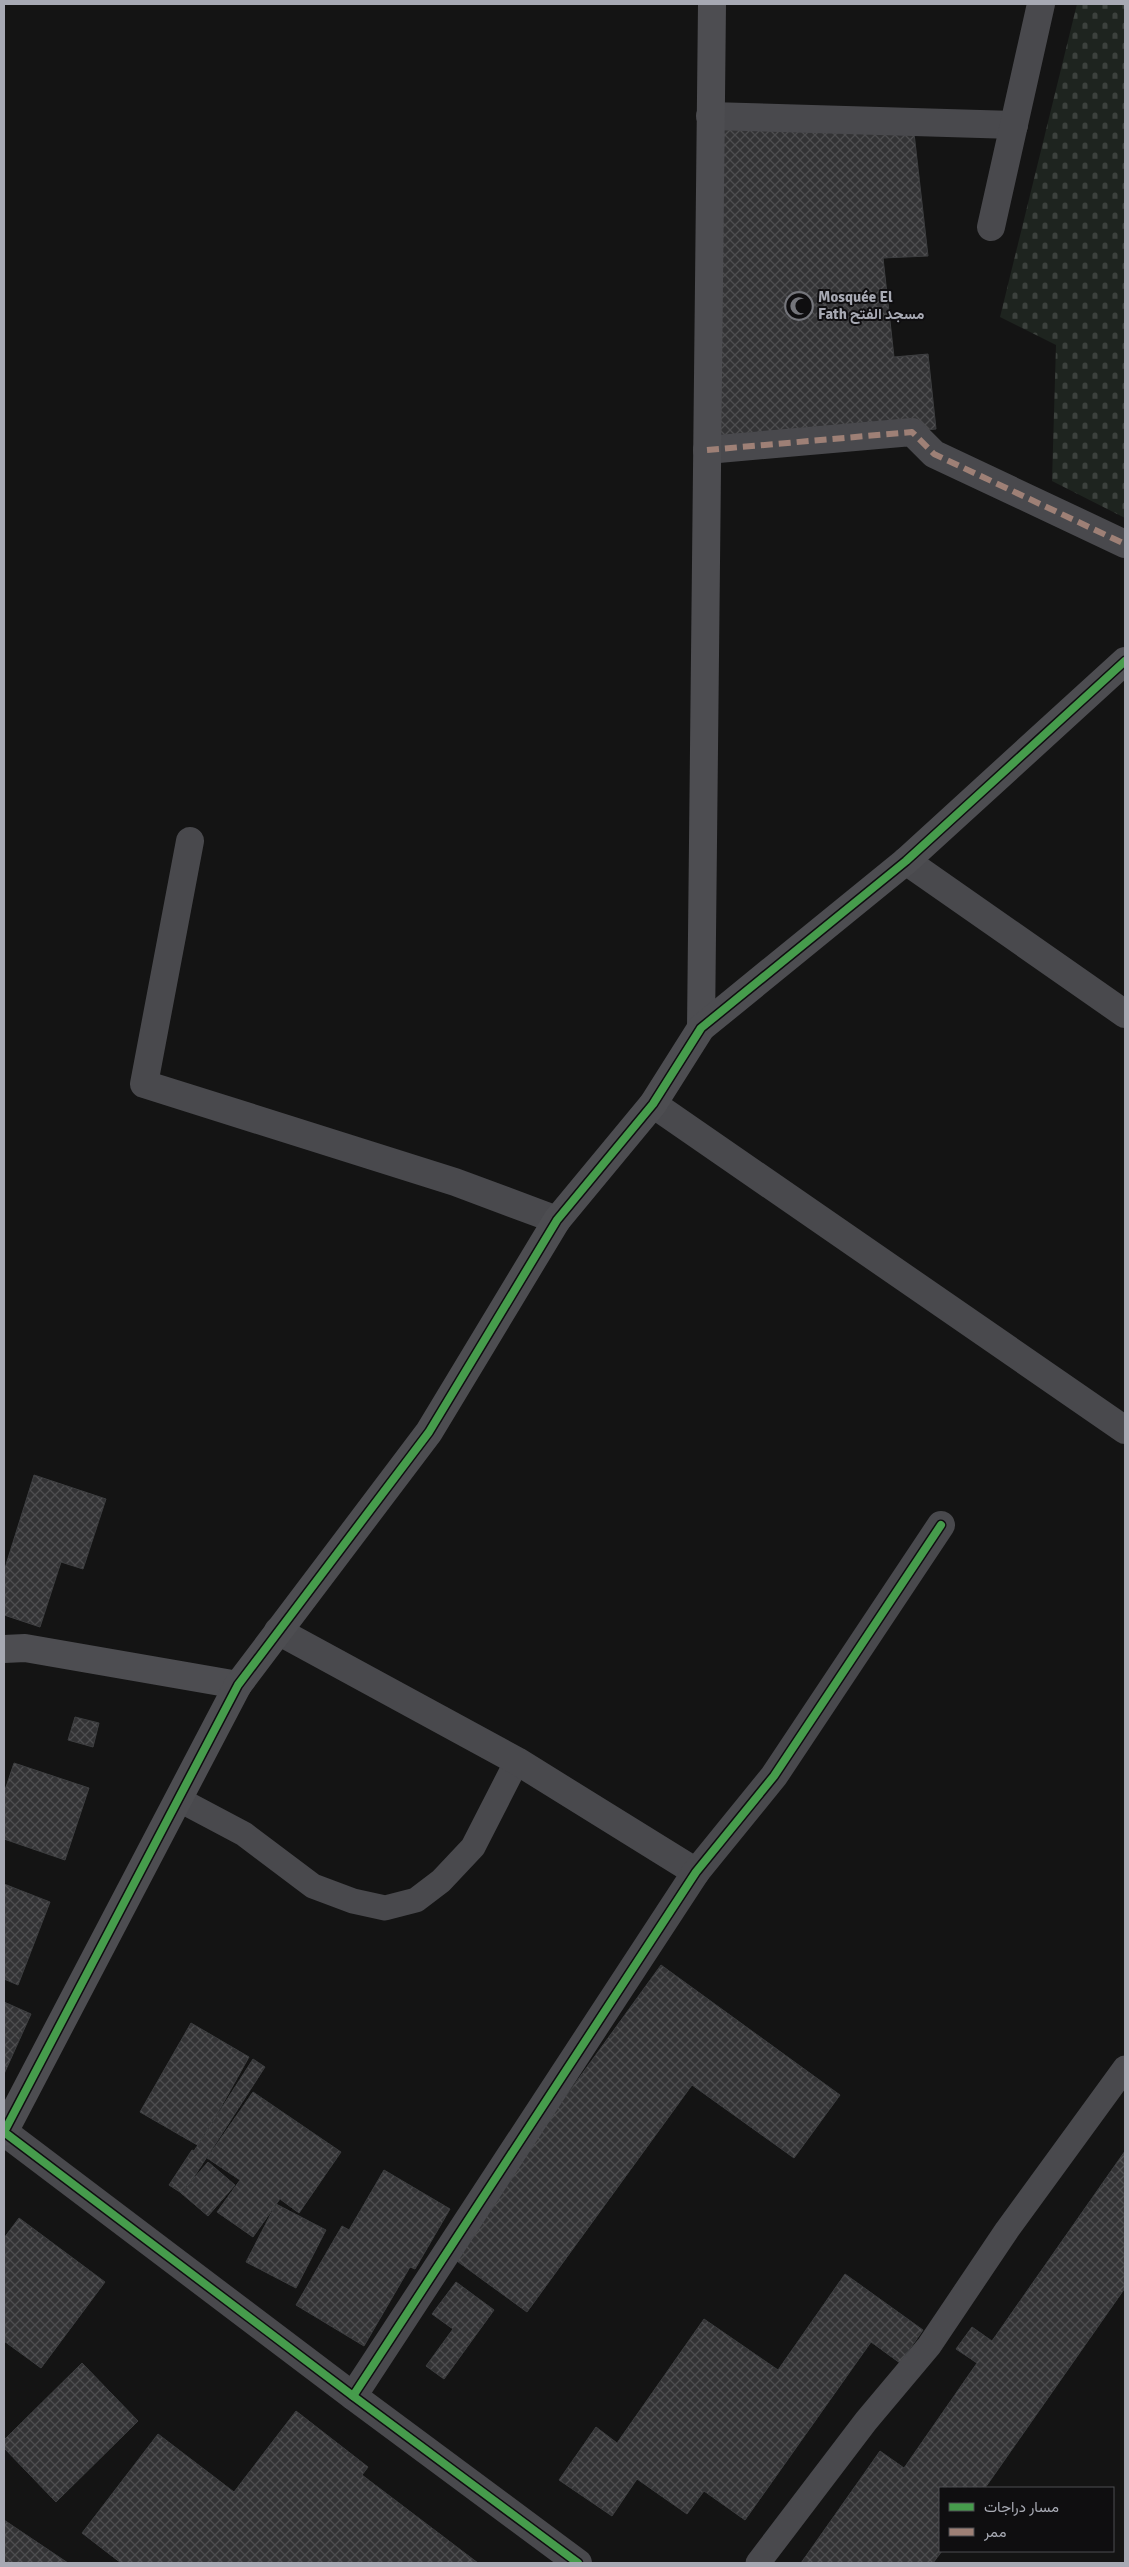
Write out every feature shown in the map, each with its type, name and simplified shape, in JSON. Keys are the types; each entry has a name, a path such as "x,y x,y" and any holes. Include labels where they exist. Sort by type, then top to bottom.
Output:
{"street":[{"path":"701,1028 712,4"},
{"path":"991,227 1041,4"},
{"path":"710,116 1014,125"},
{"path":"707,450 912,432 934,454 1125,544"},
{"path":"578,2563 353,2396 4,2132 238,1685 429,1432 558,1220 653,1104 701,1028 906,861 1125,661"},
{"path":"190,841 144,1084 455,1182 558,1220"},
{"path":"906,861 1125,1014"},
{"path":"653,1104 1125,1430"},
{"path":"353,2396 696,1872 774,1776 942,1525"},
{"path":"278,1631 517,1760 696,1872"},
{"path":"4,1649 25,1648 238,1685"}],"lane":[{"path":"178,1799 244,1834 313,1886 353,1901 385,1908 416,1900 441,1881 473,1847 517,1760"},
{"path":"758,2563 866,2421 929,2346 1007,2230 1125,2068"}],"green space":[{"path":"1077,4 1125,4 1125,518 1052,481 1056,345 1000,317"}],"building":[{"name":"Mosquée El Fath مسجد الفتح","path":"711,122 914,133 928,256 883,258 894,357 928,354 936,429 707,450"},
{"path":"34,1475 106,1499 83,1569 61,1562 40,1627 4,1615 4,1571"},
{"path":"75,1717 99,1723 93,1747 68,1740"},
{"path":"14,1763 89,1788 65,1860 4,1839 4,1793"},
{"path":"4,1884 50,1902 18,1985 4,1979"},
{"path":"661,1965 840,2095 794,2158 692,2085 527,2312 450,2256"},
{"path":"4,2002 31,2014 4,2074"},
{"path":"191,2023 249,2057 199,2146 140,2112"},
{"path":"253,2059 265,2067 183,2194 169,2185 192,2150 194,2151"},
{"path":"253,2092 341,2152 299,2213 280,2199 253,2237 217,2212 240,2180 207,2158"},
{"path":"1125,2151 1125,2288 986,2487 939,2487 939,2552 941,2552 933,2563 801,2563 880,2451 904,2468 977,2363 956,2349 972,2327 992,2341"},
{"path":"208,2162 235,2185 208,2216 181,2193"},
{"path":"384,2170 450,2209 415,2269 410,2267 364,2346 296,2305 342,2226 349,2230"},
{"path":"276,2204 326,2230 296,2288 246,2262"},
{"path":"19,2218 105,2282 41,2368 4,2341 4,2238"},
{"path":"845,2274 923,2330 900,2363 871,2342 745,2520 704,2491 687,2514 637,2479 612,2516 559,2480 596,2427 617,2443 704,2319 778,2370"},
{"path":"456,2282 494,2310 444,2379 426,2366 453,2329 432,2314"},
{"path":"82,2363 138,2421 56,2502 4,2448 4,2440"},
{"path":"296,2411 368,2467 362,2475 478,2563 121,2563 82,2533 158,2434 234,2492"},
{"path":"4,2520 68,2563 4,2563"}],"marked path":[{"path":"707,450 912,432 934,454 1125,544"}],"cycle path":[{"path":"578,2563 353,2396 4,2132 238,1685 429,1432 557,1220 653,1104 701,1028 906,861 1125,661"},
{"path":"353,2396 696,1872 774,1776 941,1525"}],"place":[{"name":"Mosquée El Fath مسجد الفتح","path":"799,306"}]}
